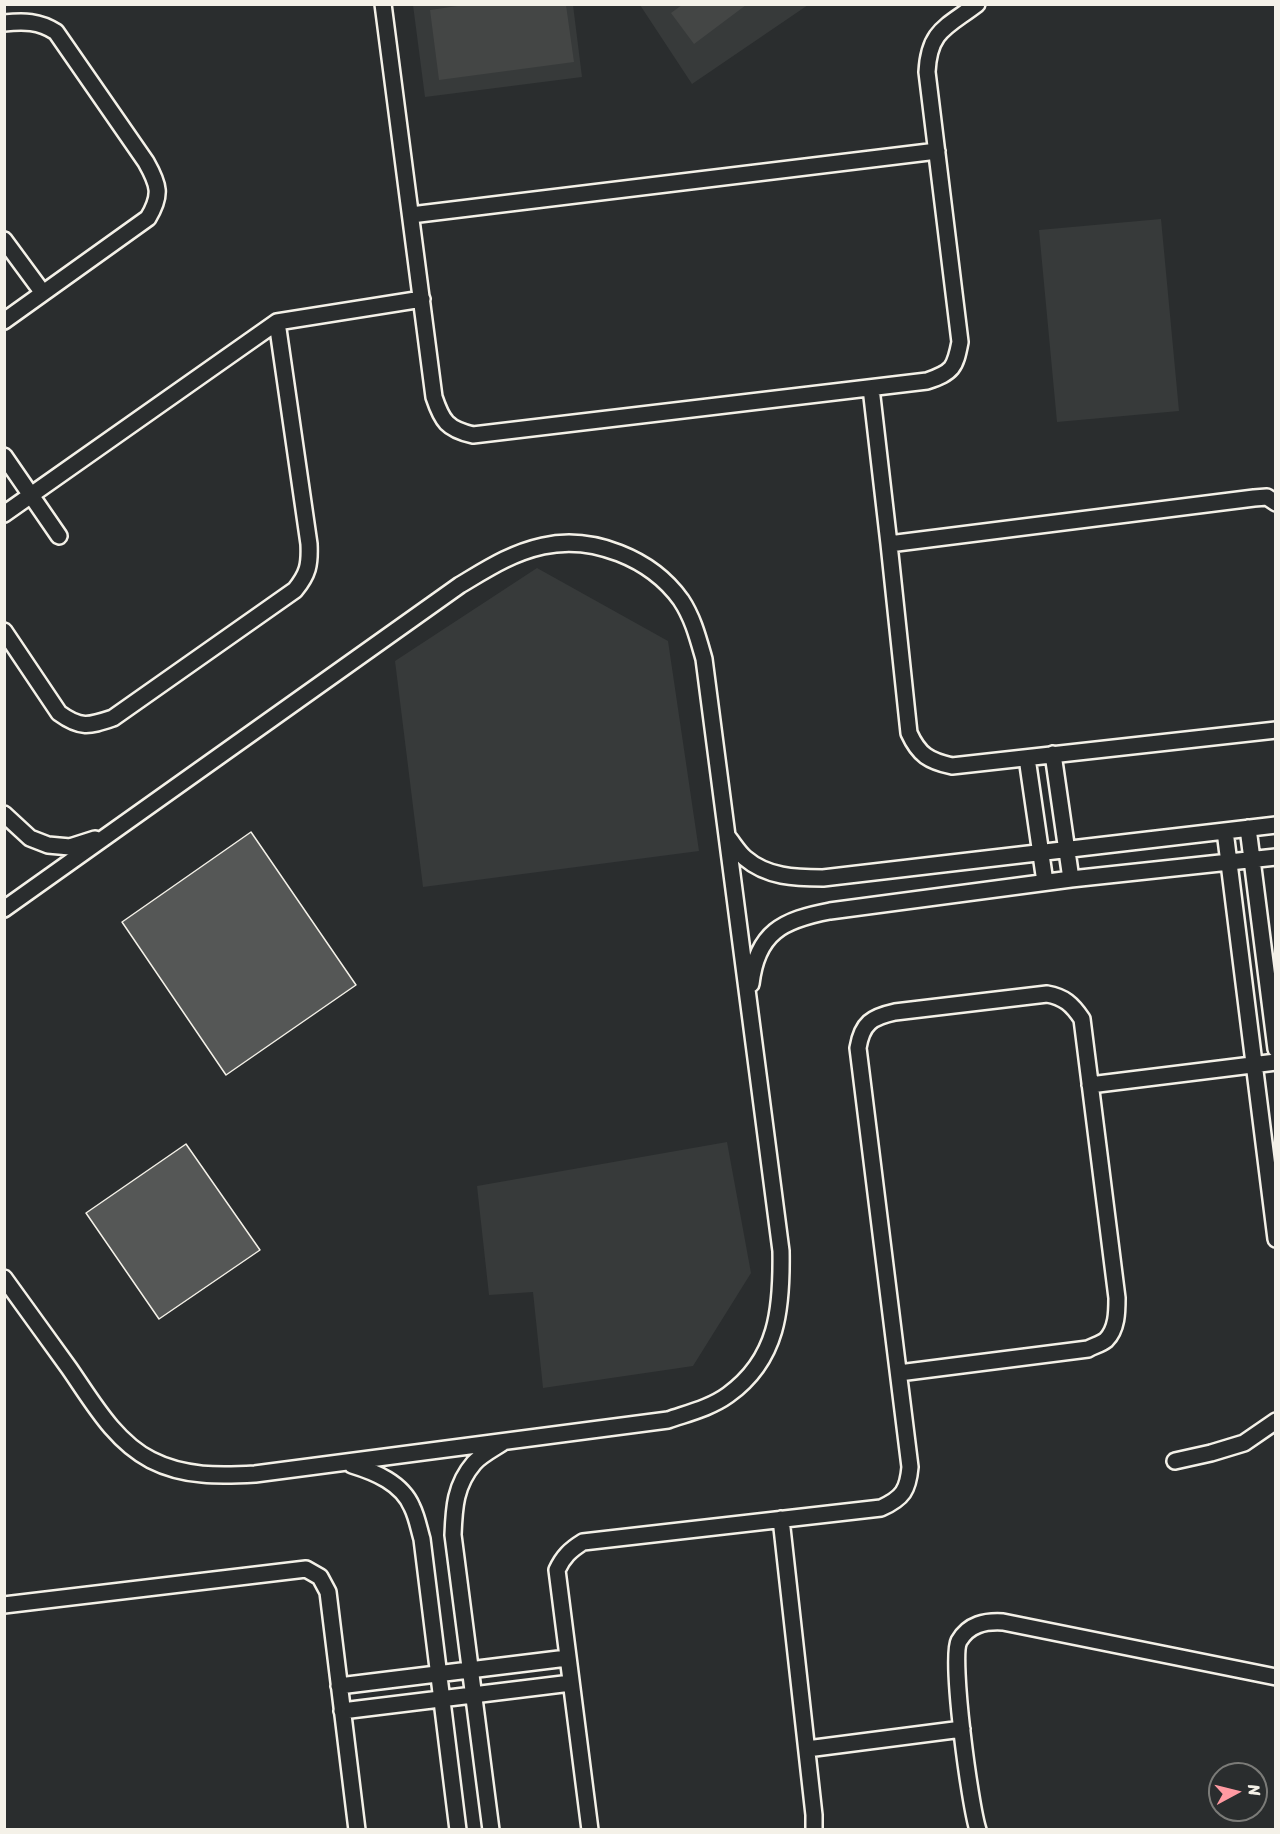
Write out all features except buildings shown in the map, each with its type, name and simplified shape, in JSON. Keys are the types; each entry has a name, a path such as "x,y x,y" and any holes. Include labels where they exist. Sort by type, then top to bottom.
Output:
{"street":[{"path":"383,4 435,397 440,414 447,425 457,431 472,435 927,381 943,375 956,364 960,342 927,72 932,43 941,31 978,4"},
{"path":"4,23 44,24 56,32 146,162 155,176 159,191 156,206 148,218 4,321"},
{"path":"411,215 937,151"},
{"path":"4,240 43,293"},
{"path":"4,514 277,322 422,299"},
{"path":"4,631 59,713 71,722 95,724 113,717 295,590 305,578 310,561 309,544 277,322"},
{"path":"870,388 909,733 915,746 925,756 937,763 952,766 1275,730"},
{"path":"4,456 59,536"},
{"path":"889,544 1254,498 1267,497 1275,503"},
{"path":"4,909 451,592 500,560 543,546 576,543 604,548 633,559 658,576 680,599 694,622 704,659 781,1251 782,1290 777,1321 766,1353 751,1374 728,1395 703,1408 668,1420 255,1474 219,1476 172,1468 151,1460 131,1447 109,1425 4,1278"},
{"path":"1053,754 1071,879"},
{"path":"1027,758 1045,882"},
{"path":"4,814 30,838 48,845 70,847 111,833"},
{"path":"727,836 746,858 775,874 794,878 823,878 1275,825"},
{"path":"1248,828 1275,1049"},
{"path":"1225,831 1254,1065 1271,1166 1275,1239"},
{"path":"748,1008 753,965 762,947 776,929 803,916 1045,882 1275,857"},
{"path":"590,1830 557,1570 563,1558 583,1542 881,1508 903,1495 909,1482 910,1467 858,1048 860,1034 868,1023 879,1016 895,1011 1047,994 1059,996 1075,1008 1082,1019 1117,1298 1114,1328 1105,1340 1088,1349 899,1373"},
{"path":"1090,1086 1275,1062"},
{"path":"1174,1461 1244,1443 1275,1421"},
{"path":"490,1830 453,1535 454,1505 461,1483 475,1461 504,1442"},
{"path":"343,1463 372,1471 386,1478 401,1491 412,1506 422,1539 458,1830"},
{"path":"781,1519 814,1830"},
{"path":"4,1605 306,1569 320,1577 328,1592 357,1830"},
{"path":"978,1830 973,1814 962,1729 956,1658 958,1643 974,1627 986,1622 1003,1623 1275,1677"},
{"path":"339,1686 567,1658"},
{"path":"342,1711 570,1683"},
{"path":"807,1749 962,1729"}],"shaded area":[{"path":"471,4 566,5 574,62 439,80 430,10"},
{"path":"746,4 694,44 671,13 682,5"},
{"path":"413,5 573,5 582,77 425,97"},
{"path":"640,5 808,5 692,84"},
{"path":"1161,219 1179,411 1057,422 1039,230"},
{"path":"537,568 668,641 699,851 423,887 395,661"},
{"path":"727,1142 751,1273 693,1366 543,1388 533,1292 489,1295 477,1186"}]}
